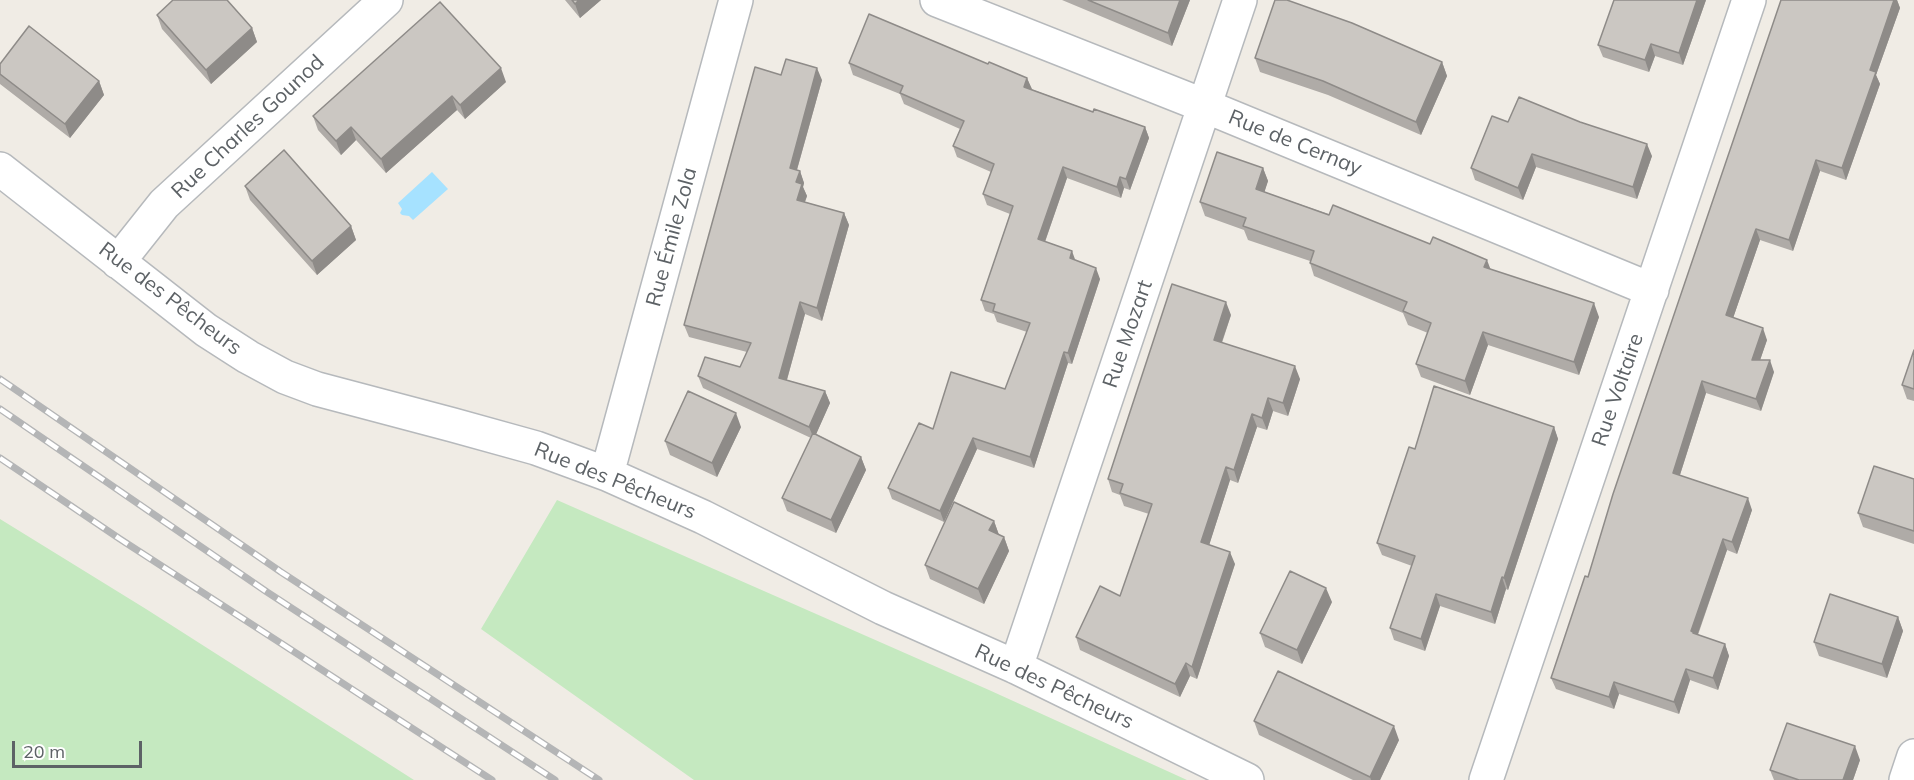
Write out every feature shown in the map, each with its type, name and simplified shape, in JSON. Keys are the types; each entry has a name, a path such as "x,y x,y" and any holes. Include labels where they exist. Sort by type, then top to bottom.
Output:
{"street":[{"name":"Rue Charles Gounod","path":"118,262 164,204 386,0"},
{"name":"Rue Émile Zola","path":"607,474 736,0"},
{"name":"Rue de Cernay","path":"937,0 1204,106 1652,290"},
{"name":"Rue Mozart","path":"1016,667 1240,0"},
{"name":"Rue Voltaire","path":"1486,780 1749,0"},
{"name":"Rue des Pêcheurs","path":"0,169 206,330 285,377 317,389 537,448 607,474 703,517 883,608 1016,667 1247,780"},
{"path":"1906,780 1914,756"}],"green space":[{"path":"557,500 989,690 1187,780 694,780 481,629"},
{"path":"0,519 146,609 414,780 0,780"}],"water":[{"path":"432,172 448,189 413,220 409,216 402,215 400,213 402,209 398,203"}],"building":[{"path":"173,0 227,0 252,28 206,70 157,15"},
{"path":"1088,0 1180,0 1168,33"},
{"path":"1275,0 1287,0 1352,23 1442,62 1416,122 1323,81 1255,58"},
{"path":"1614,0 1697,0 1679,53 1651,44 1645,60 1598,45"},
{"path":"1781,0 1894,0 1870,70 1876,72 1842,168 1816,160 1789,240 1756,229 1749,248 1726,315 1763,328 1752,360 1770,360 1756,399 1702,381 1673,473 1748,498 1732,542 1723,539 1691,631 1725,644 1713,678 1686,669 1674,702 1614,682 1609,697 1551,678 1585,576 1588,577 1613,494"},
{"path":"440,2 501,68 460,105 452,96 381,159 351,127 336,141 313,116"},
{"path":"869,14 1027,78 1024,87 1093,112 1094,109 1145,127 1126,179 1120,177 1117,187 1063,167 1038,239 1072,251 1070,258 1096,268 1068,353 1064,352 1030,457 973,438 940,511 888,488 919,423 933,429 951,372 1005,389 1030,323 993,311 995,304 981,300 1013,206 983,194 994,164 953,146 964,121 900,93 903,86 849,63"},
{"path":"29,26 99,81 65,124 0,74 0,64"},
{"path":"786,59 817,68 790,168 800,171 796,182 802,184 797,200 844,213 817,308 800,302 779,378 825,391 809,427 698,376 705,357 740,367 751,343 684,325 755,67 781,75"},
{"path":"1519,97 1580,122 1647,144 1633,187 1532,154 1518,188 1471,168 1492,116 1508,122"},
{"path":"284,150 351,226 312,261 245,186"},
{"path":"1217,152 1263,168 1256,189 1329,215 1333,205 1430,244 1433,237 1487,260 1484,267 1594,303 1574,362 1483,332 1465,381 1416,364 1431,323 1403,311 1407,302 1310,263 1314,251 1243,226 1246,218 1200,202"},
{"path":"1172,284 1226,302 1214,340 1295,366 1283,403 1268,398 1262,418 1252,414 1234,470 1226,467 1201,542 1230,552 1192,667 1186,663 1175,684 1076,637 1100,586 1120,596 1152,504 1120,493 1123,484 1108,479"},
{"path":"1914,350 1914,389 1902,385"},
{"path":"1434,386 1554,427 1491,612 1436,594 1421,639 1390,628 1415,556 1377,543 1409,447 1415,449"},
{"path":"688,391 736,413 712,463 665,441"},
{"path":"813,433 861,457 831,520 782,498"},
{"path":"1874,466 1914,479 1914,531 1858,513"},
{"path":"954,502 994,521 989,530 1004,537 978,589 925,565"},
{"path":"1290,571 1326,588 1297,650 1260,633"},
{"path":"1830,594 1898,617 1882,664 1814,642"},
{"path":"1278,671 1394,726 1370,777 1254,721"},
{"path":"1787,723 1855,746 1843,780 1799,780 1770,770"}],"railway":[{"path":"0,379 281,572 599,780"},
{"path":"0,409 267,592 555,780"},
{"path":"0,458 120,539 492,780"}]}
